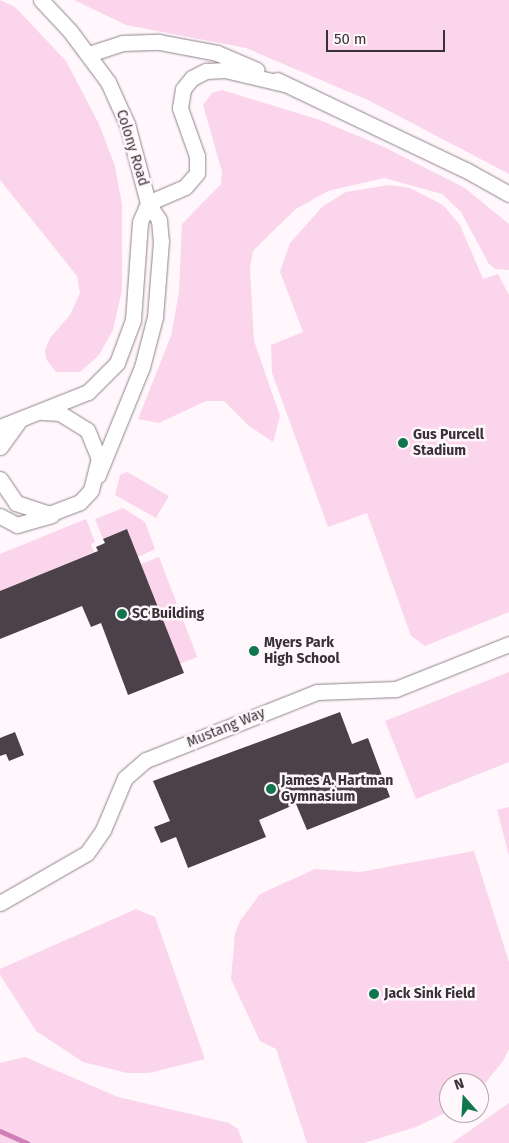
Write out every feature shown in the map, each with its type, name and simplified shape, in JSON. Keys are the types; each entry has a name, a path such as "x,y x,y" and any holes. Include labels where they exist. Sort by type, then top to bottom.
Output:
{"street":[{"name":"Colony Road","path":"41,0 89,54 127,124 148,203 185,187 196,173 197,156 180,108 183,89 192,78 206,71 225,70 284,84"},
{"name":"Colony Road","path":"89,54 136,41 182,46 217,53 466,170 509,194"},
{"path":"0,427 88,392 109,375 123,355 133,320 140,222 148,203"},
{"path":"0,516 22,525 66,510 80,502 98,476 142,367 155,318 161,242 159,220 148,203"},
{"path":"0,447 13,425 28,416 60,413 87,430 99,459 98,476"},
{"path":"0,479 16,503 31,511 49,514 66,510"},
{"name":"Mustang Way","path":"0,902 88,853 103,830 125,778 146,760 317,692 396,689 509,644"}],"shaded area":[{"path":"0,0 15,7 66,61 99,124 115,166 122,205 122,290 113,330 99,355 80,372 56,372 46,359 45,350 50,338 70,315 80,293 77,276 0,180"},
{"path":"74,0 509,0 509,174 370,101 246,48 126,25"},
{"path":"222,90 320,120 384,147 465,188 509,224 509,270 495,269 489,264 461,212 442,194 384,178 328,191 296,209 253,251 250,268 254,341 280,416 273,442 249,426 224,401 206,401 159,423 138,419 171,336 179,292 182,224 221,184 222,172 203,105 212,93"},
{"name":"Gus Purcell Stadium","path":"389,185 410,188 443,205 460,225 483,279 498,274 509,295 509,612 425,646 411,636 367,513 328,527 272,373 271,345 303,332 280,272 290,243 323,206 346,192"},
{"path":"127,472 169,496 156,518 115,495 120,475"},
{"path":"123,508 145,522 155,549 138,557 126,530 103,539 95,519"},
{"path":"86,519 95,542 91,544 94,552 0,591 0,554"},
{"path":"159,557 197,657 178,664 139,565"},
{"path":"509,672 509,762 416,799 385,721"},
{"path":"509,807 509,856 497,810"},
{"name":"Jack Sink Field","path":"474,851 509,962 509,1049 503,1061 489,1078 489,1073 439,1073 439,1116 416,1127 364,1143 307,1143 276,1049 260,1041 231,979 235,933 240,921 260,894 315,869 360,872"},
{"path":"136,909 155,917 205,1059 149,1073 127,1073 83,1062 36,1031 0,975 0,969"},
{"path":"25,1057 118,1097 229,1123 238,1129 243,1143 0,1143 0,1063"},
{"path":"509,1103 509,1143 452,1143 480,1123 489,1123 489,1117"}],"building":[{"name":"SC Building","path":"127,529 184,673 128,695 101,623 91,627 82,606 0,639 0,591 98,551 96,547 105,543 103,539"},
{"name":"James A. Hartman Gymnasium","path":"340,712 352,744 368,738 390,797 307,830 296,804 259,820 266,837 188,868 176,837 161,843 154,827 170,821 153,781"},
{"path":"15,732 24,755 9,761 6,754 0,756 0,738"}],"waterway":[{"path":"0,1131 27,1143"}],"place":[{"name":"Gus Purcell Stadium","path":"403,443"},
{"name":"SC Building","path":"122,614"},
{"name":"Myers Park High School","path":"254,651"},
{"name":"James A. Hartman Gymnasium","path":"271,789"},
{"name":"Jack Sink Field","path":"374,994"}]}
